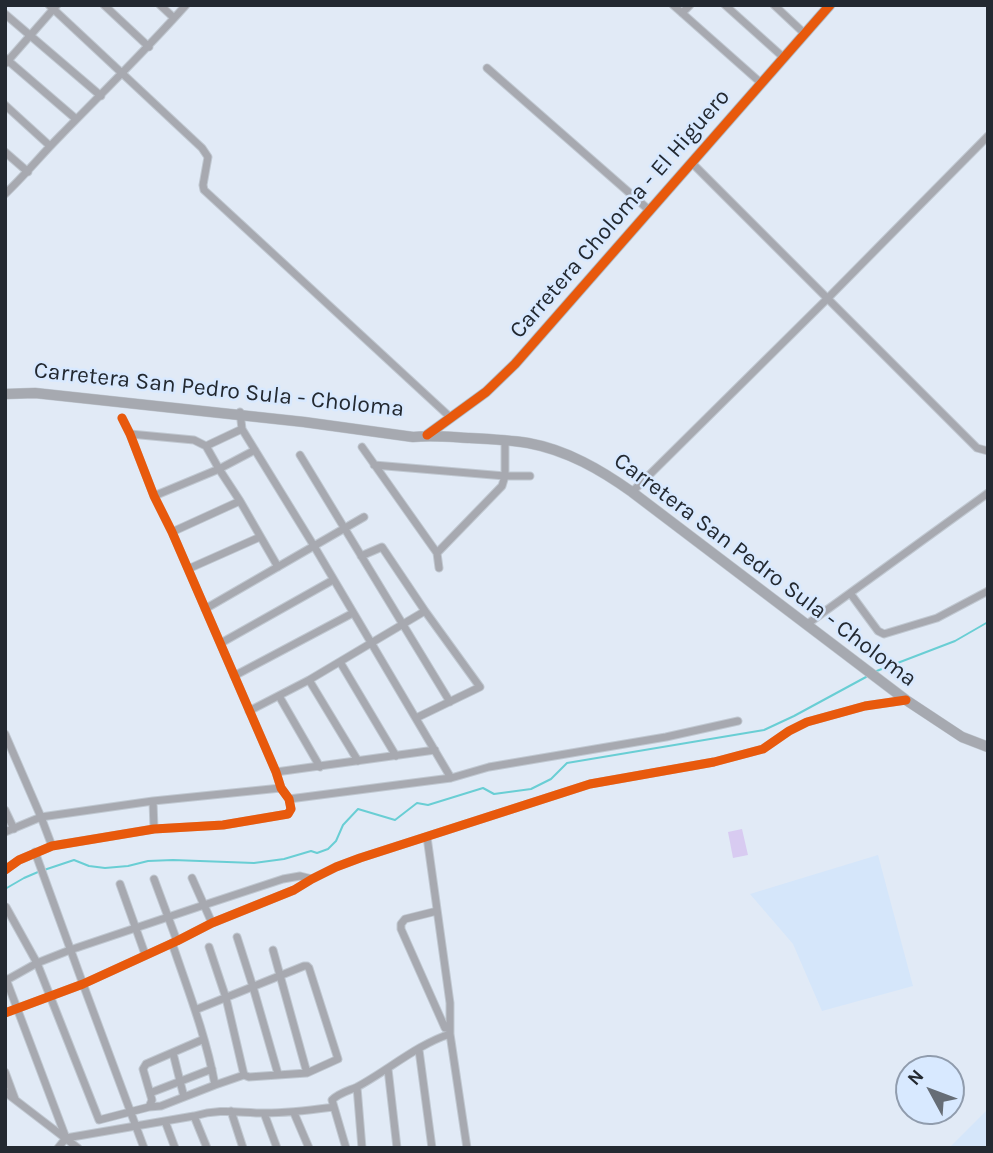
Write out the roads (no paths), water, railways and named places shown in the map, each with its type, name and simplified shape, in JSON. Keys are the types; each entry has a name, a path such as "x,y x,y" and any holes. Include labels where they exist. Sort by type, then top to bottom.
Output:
{"main road":[{"name":"Carretera Choloma - El Higuero","path":"427,435 486,392 515,364 830,5"},
{"name":"Carretera San Pedro Sula - Choloma","path":"5,392 34,389 240,414 415,431 427,435 505,440 531,443 566,455 598,469 632,492 906,700 962,737 988,747"}],"street":[{"path":"104,5 149,47"},
{"path":"160,5 174,18"},
{"path":"5,194 149,47 186,5"},
{"path":"673,5 761,83"},
{"path":"682,13 690,5"},
{"path":"725,5 783,57"},
{"path":"774,5 805,34"},
{"path":"76,119 6,61 53,7 202,148 208,157 204,190 450,418"},
{"path":"5,14 101,96"},
{"path":"487,68 649,210"},
{"path":"5,105 50,146"},
{"path":"632,492 988,136"},
{"path":"5,152 28,172"},
{"path":"691,163 977,448 988,451"},
{"path":"240,414 242,429 451,778"},
{"path":"5,870 19,859 52,846 155,829 223,825 288,814 291,809 289,799 281,789 221,643 121,418"},
{"path":"206,446 242,429"},
{"path":"130,434 194,440 206,446 278,567"},
{"path":"437,553 502,486 505,476 505,440"},
{"path":"362,447 437,553 439,568"},
{"path":"154,496 219,469 255,450"},
{"path":"300,455 450,702"},
{"path":"374,465 530,476"},
{"path":"806,625 988,493"},
{"path":"172,533 240,501"},
{"path":"205,609 364,517"},
{"path":"188,569 260,537"},
{"path":"361,556 382,547 480,687 416,718"},
{"path":"221,643 333,580"},
{"path":"850,593 878,631 884,634 937,618 988,591"},
{"path":"249,711 309,680 425,611"},
{"path":"234,676 353,613"},
{"path":"340,662 396,756"},
{"path":"309,680 358,761"},
{"path":"279,696 320,767"},
{"path":"5,1013 83,984 212,923 294,890 336,867 360,858 590,783 714,762 763,749 807,722 865,706 906,700"},
{"path":"289,799 451,778 489,767 666,737 738,721"},
{"path":"5,734 8,747 52,846"},
{"path":"276,772 435,750"},
{"path":"5,832 41,817 153,801 281,789"},
{"path":"153,801 155,829"},
{"path":"5,810 14,829"},
{"path":"427,837 467,1148"},
{"path":"36,852 144,1148"},
{"path":"66,1138 6,980 37,963 70,950 204,905 283,879 300,876 312,879"},
{"path":"192,878 212,923"},
{"path":"154,879 169,918 215,1085"},
{"path":"120,884 145,954"},
{"path":"6,907 37,963 99,1120 161,1106 244,1075 248,1077 307,1073 338,1059 309,968 304,966 195,1010"},
{"path":"437,911 405,919 401,929 445,1028 450,1030"},
{"path":"237,937 278,1074"},
{"path":"209,947 226,998 244,1075"},
{"path":"273,950 307,1073"},
{"path":"346,1148 332,1100 450,1030"},
{"path":"149,1107 152,1100 143,1066 204,1039"},
{"path":"419,1049 432,1148"},
{"path":"173,1054 184,1097"},
{"path":"150,1093 212,1069"},
{"path":"388,1069 397,1148"},
{"path":"5,1072 15,1100"},
{"path":"357,1087 362,1148"},
{"path":"5,1092 78,1148"},
{"path":"58,1148 66,1138 209,1112 294,1112 334,1107"},
{"path":"231,1111 243,1148"},
{"path":"294,1112 309,1148"},
{"path":"264,1113 277,1148"},
{"path":"194,1116 207,1148"},
{"path":"164,1121 175,1148"}],"waterway":[{"path":"874,672 955,641 988,622"},
{"path":"44,870 74,860 105,868 173,860 254,863 284,859 311,851 317,853 328,849 336,841 343,825 358,809 395,820 417,803 428,805 483,788 494,794 531,789 551,779 567,763 764,730 866,677"},
{"path":"5,889 38,872"}]}
